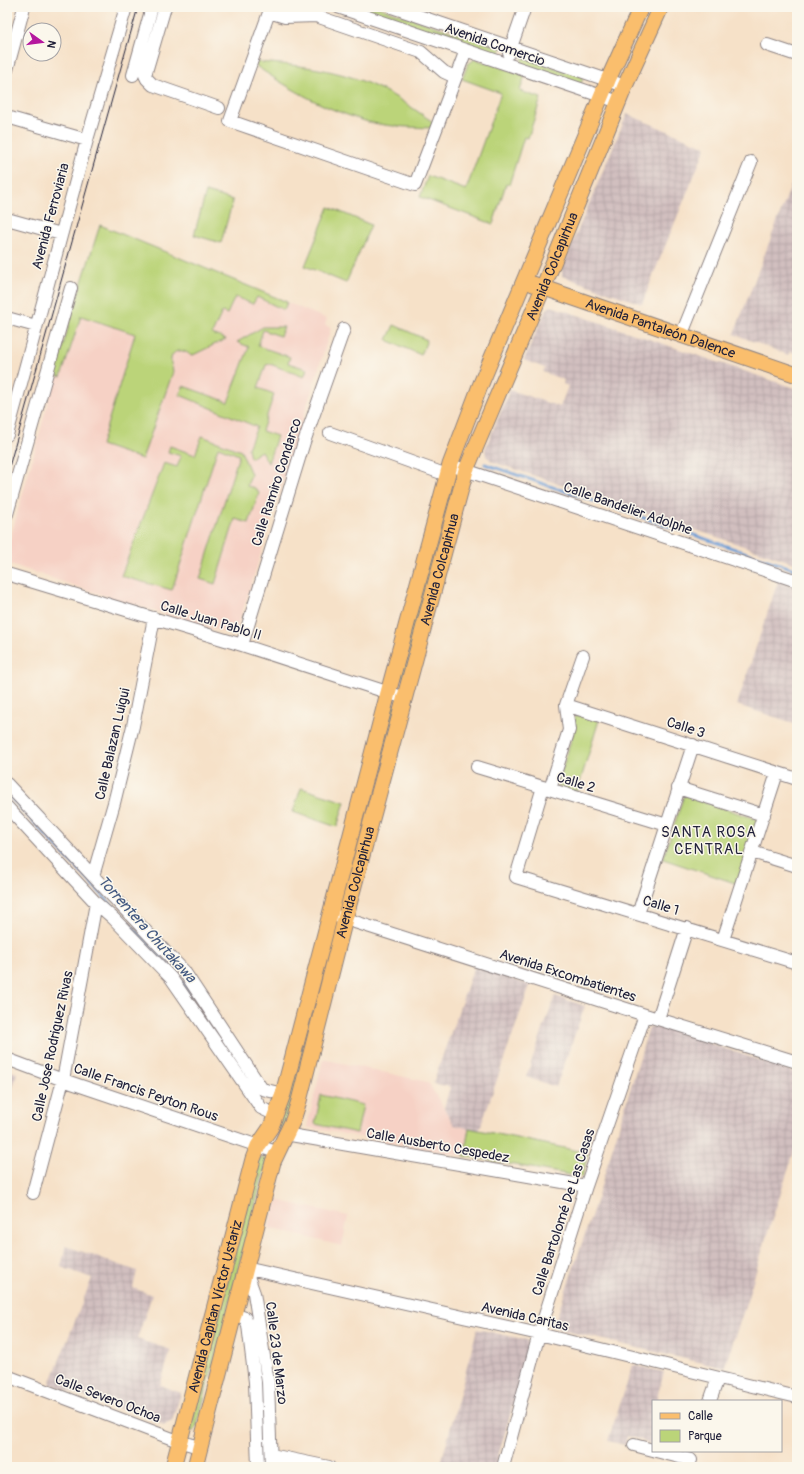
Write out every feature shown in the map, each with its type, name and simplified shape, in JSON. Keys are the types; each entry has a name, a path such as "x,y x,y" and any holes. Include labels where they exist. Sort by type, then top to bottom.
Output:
{"main road":[{"path":"602,96 641,7"},
{"name":"Avenida Colcapirhua","path":"276,1152 292,1120 299,1101 345,919 466,470 543,288 625,86 661,7"},
{"name":"Avenida Colcapirhua","path":"258,1146 269,1130 283,1094 448,470 480,386 602,96"},
{"name":"Avenida Pantaleón Dalence","path":"525,281 797,375"},
{"name":"Avenida Capitan Víctor Ustariz","path":"172,1467 253,1159 258,1146"},
{"name":"Avenida Capitan Víctor Ustariz","path":"195,1467 233,1314 276,1152"}],"street":[{"path":"7,70 24,7"},
{"name":"Avenida Ferroviaria","path":"7,435 87,140 126,7"},
{"path":"133,75 152,7"},
{"path":"164,7 145,75 147,79 153,85 219,108"},
{"name":"Avenida Comercio","path":"338,7 619,102"},
{"name":"Avenida Comercio","path":"392,7 625,86"},
{"path":"506,64 525,7"},
{"path":"456,76 444,72 421,52 316,16 285,17 270,9 230,121 416,185 466,50"},
{"path":"767,45 797,55"},
{"path":"7,117 87,140"},
{"path":"681,336 751,162"},
{"path":"7,219 61,234"},
{"path":"7,514 71,288"},
{"path":"7,318 36,326"},
{"name":"Calle Ramiro Condarco","path":"242,645 304,442 344,329"},
{"name":"Calle Bandelier Adolphe","path":"330,433 448,470 466,470 797,581"},
{"name":"Calle Juan Pablo II","path":"7,574 242,645 405,698"},
{"name":"Calle Balazan Luigui","path":"93,876 114,803 133,726 154,618"},
{"path":"547,788 569,730 566,705 583,656"},
{"name":"Calle 3","path":"566,705 797,779"},
{"path":"638,914 693,745"},
{"name":"Calle 2","path":"477,767 667,824"},
{"path":"723,940 778,773"},
{"path":"7,784 184,971 262,1089 283,1094"},
{"name":"Calle 1","path":"547,788 516,877 687,928 797,963"},
{"path":"678,788 764,815"},
{"path":"7,807 96,903 113,918 171,978 261,1108 276,1115"},
{"path":"752,852 797,866"},
{"name":"Calle Jose Rodriguez Rivas","path":"33,1193 63,1080 96,903"},
{"name":"Avenida Excombatientes","path":"330,914 797,1062"},
{"path":"658,1019 687,928"},
{"name":"Calle Bartolomé De Las Casas","path":"503,1467 539,1334 586,1186 645,1015"},
{"name":"Calle Francis Peyton Rous","path":"7,1059 63,1080 276,1152"},
{"name":"Calle Ausberto Cespedez","path":"285,1134 586,1186"},
{"name":"Avenida Caritas","path":"245,1268 539,1334 797,1397"},
{"name":"Calle 23 de Marzo","path":"245,1268 254,1293 268,1382 271,1461"},
{"path":"233,1314 244,1318 248,1326 255,1382 258,1467"},
{"name":"Calle Severo Ochoa","path":"7,1376 178,1441 199,1447"},
{"path":"710,1400 718,1378"},
{"path":"634,1446 652,1450"},
{"path":"660,1452 692,1459"},
{"path":"271,1461 328,1467"}],"shaded area":[{"path":"627,114 706,147 642,304 562,276 562,268"},
{"path":"797,170 797,354 790,351 788,355 734,334"},
{"path":"100,225 327,319 325,325 331,328 248,595 236,630 230,634 87,590 7,563 7,550 72,313"},
{"path":"551,306 797,389 797,564 493,462 486,456 485,449 510,390 560,407 568,386 563,384 564,380 543,372 545,368 524,360 546,310"},
{"path":"778,581 797,587 797,724 737,705"},
{"path":"474,967 530,985 479,1131 454,1125 444,1108 450,1087 433,1083"},
{"path":"555,996 585,1006 556,1087 526,1077"},
{"path":"649,1027 662,1027 797,1073 797,1143 724,1368 557,1329 555,1322 598,1196"},
{"path":"323,1059 428,1082 454,1125 469,1128 464,1156 307,1127"},
{"path":"7,1070 17,1073 7,1109"},
{"path":"276,1200 348,1216 342,1246 269,1228"},
{"path":"66,1246 137,1271 133,1288 152,1295 137,1339 171,1350 160,1385 181,1393 172,1421 164,1425 127,1409 117,1409 50,1384 92,1278 61,1267"},
{"path":"477,1329 527,1340 529,1350 495,1467 440,1467"},
{"path":"633,1365 664,1372 656,1400 652,1400 652,1445 627,1436 625,1445 608,1441"}],"green space":[{"path":"352,7 377,7 501,48 499,56"},
{"path":"523,57 583,77 581,84 520,64"},
{"path":"475,59 525,75 520,91 541,98 528,138 524,137 509,185 506,184 493,224 420,197 428,176 466,190 501,93 462,79 468,64"},
{"path":"257,62 318,69 362,81 384,91 413,108 433,122 431,128 402,127 380,124 365,121 340,112 303,95 279,81 256,66"},
{"path":"206,192 233,200 221,243 194,235"},
{"path":"329,207 371,225 346,283 305,266"},
{"path":"100,225 287,302 284,310 257,297 253,304 235,297 227,314 222,312 212,334 226,339 191,356 183,351 177,351 172,355 171,361 173,372 142,459 101,445 135,334 81,316 61,377 55,375 72,313"},
{"path":"394,325 427,340 421,355 387,340"},
{"path":"263,327 284,327 280,336 263,330 258,346 290,357 288,363 307,369 304,377 270,364 266,365 258,388 274,394 262,431 277,436 268,463 261,451 250,458 248,448 257,427 180,395 183,386 228,402 249,347 237,342"},
{"path":"202,436 241,451 251,474 247,486 255,488 259,493 249,523 235,519 215,584 200,579 239,455 218,447 172,590 121,576 164,463 177,467 181,456 168,452 170,446 195,455"},
{"path":"449,481 454,482 404,678 398,676"},
{"path":"390,705 396,706 345,904 339,902"},
{"path":"579,715 599,720 577,792 557,786 573,734 575,716"},
{"path":"301,788 345,802 337,827 293,812"},
{"path":"684,795 759,820 738,884 663,859"},
{"path":"333,928 338,929 296,1095 281,1132 275,1129"},
{"path":"321,1095 363,1105 357,1133 315,1124"},
{"path":"469,1128 588,1153 582,1177 464,1156"},
{"path":"261,1157 267,1159 266,1164 196,1429 194,1431 190,1431 258,1161"}],"waterway":[{"path":"485,464 797,570"},
{"name":"Torrentera Chutakawa","path":"7,794 177,974 230,1053"},
{"name":"Torrentera Chutakawa","path":"258,1361 261,1380 264,1425"}],"tram line":[{"path":"7,474 138,7"}],"district":[{"name":"SANTA ROSA CENTRAL","path":"709,840"}]}
